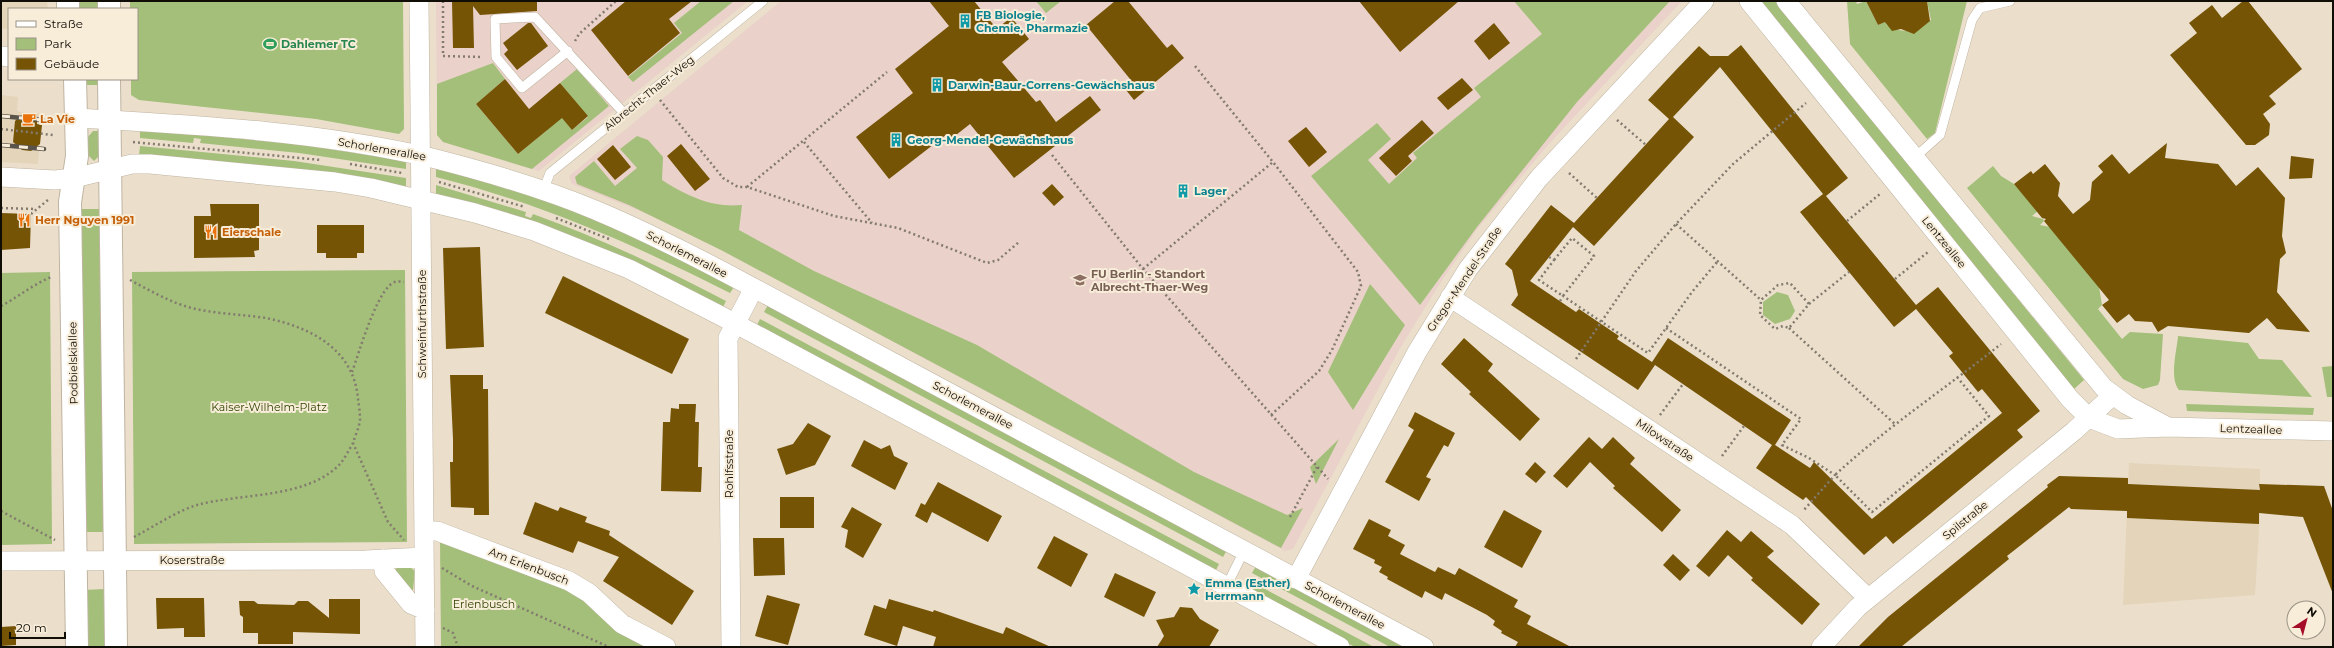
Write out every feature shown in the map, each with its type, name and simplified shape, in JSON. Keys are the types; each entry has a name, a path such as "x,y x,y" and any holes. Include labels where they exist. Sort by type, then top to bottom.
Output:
{"street":[{"name":"Schweinfurthstraße","path":"419,1 424,531 431,562 425,610 425,647"},
{"name":"Gregor-Mendel-Straße","path":"1296,579 1417,352 1450,297 1488,241 1555,160 1704,1"},
{"name":"Lentzeallee","path":"1749,1 2065,393 2089,418 2118,430 2168,427 2333,431"},
{"name":"Lentzeallee","path":"1786,1 1914,158 2112,396 2168,427"},
{"name":"Podbielskiallee","path":"76,80 77,156 70,202 77,647"},
{"path":"109,80 116,647"},
{"name":"Schorlemerallee","path":"76,118 295,136 352,143 420,156 543,191 633,227 754,288 1424,647"},
{"path":"1,177 45,180 74,178 132,164 174,165 335,182 421,199 482,215 584,250 629,269 736,324 1340,647"},
{"name":"Rohlfsstraße","path":"731,647 728,338 754,288"},
{"name":"Milowstraße","path":"1450,297 1792,525 1868,598"},
{"name":"Spilstraße","path":"1821,647 1844,620 1868,598 2089,418 2112,396"},
{"name":"Am Erlenbusch","path":"424,531 438,531 569,581 589,593 622,624 666,647"},
{"path":"383,559 384,571 411,604 425,610"},
{"name":"Koserstraße","path":"1,561 383,559 431,562"}],"lane":[{"name":"Albrecht-Thaer-Weg","path":"543,191 550,172 763,1"},
{"path":"1914,158 1940,135 1972,20 1978,5 2010,1"},
{"path":"568,51 522,88 496,57 495,19 536,17 568,51 624,113"},
{"path":"1226,587 1244,551"}],"path":[{"path":"443,1 443,56 496,57"},
{"path":"568,51 579,34 616,1"},
{"path":"1195,66 1273,162 1358,272 1361,286 1332,350 1319,371 1270,415"},
{"path":"747,188 887,72"},
{"path":"652,91 723,178 730,184 834,216 898,228 988,263 998,260 1019,242"},
{"path":"1573,363 1636,271 1676,224 1733,164 1806,103"},
{"path":"1604,108 1646,145"},
{"path":"1,129 53,135"},
{"path":"133,135 133,149"},
{"path":"804,142 872,223"},
{"path":"1052,156 1143,269 1270,415 1330,480 1344,488"},
{"path":"1555,160 1597,198"},
{"path":"1143,269 1273,162"},
{"path":"1847,221 1880,194"},
{"path":"31,214 51,197"},
{"path":"1,208 36,209"},
{"path":"1676,224 1761,300"},
{"path":"1560,301 1563,296 1594,256 1572,238 1539,280 1563,296 1602,322 1648,353 1717,262"},
{"path":"1894,279 1928,252"},
{"path":"1549,256 1554,260"},
{"path":"1788,328 1810,304 1849,272"},
{"path":"1,306 24,293 39,282 54,276"},
{"path":"128,279 168,299 189,307 266,318 292,325 315,334 337,350 352,373 357,387 360,420 353,443 339,464 319,478 299,487 196,506 178,512 130,539"},
{"path":"352,373 376,307 390,284 396,281 409,282"},
{"path":"1810,304 1790,283 1778,285 1761,300 1760,315 1775,329 1783,326 1788,328 1896,425"},
{"path":"1666,328 1801,419 1782,445 1809,458 1835,475 1872,512 1989,416 1957,377"},
{"path":"1800,516 1835,475 1957,377 2002,344"},
{"path":"1657,419 1682,384"},
{"path":"1719,460 1744,426"},
{"path":"353,443 388,522 405,542"},
{"path":"1290,517 1317,467"},
{"path":"1,511 55,540"},
{"path":"431,562 472,586 609,647"},
{"path":"437,626 448,629 453,633 458,647"}],"shaded area":[{"path":"1,1 47,1 48,8 8,8 8,29 1,29"},
{"path":"436,1 748,1 539,171 443,142 437,135"},
{"name":"FU Berlin - Standort Albrecht-Thaer-Weg","path":"781,1 1682,1 1548,145 1478,228 1439,285 1399,350 1293,549 1285,551 721,250 647,214 572,184 569,176"},
{"path":"1,95 18,97 17,110 19,112 42,113 38,164 1,162"},
{"path":"2129,463 2260,469 2260,514 2255,595 2123,605"}],"green space":[{"path":"78,1 100,1 100,8 78,8"},
{"name":"Dahlemer TC","path":"130,1 403,1 404,129 399,134 316,119 139,100 131,95 131,80 138,80 138,8 130,8"},
{"path":"701,1 734,1 633,82 628,77 682,33 674,23"},
{"path":"1036,1 1061,1 1046,13"},
{"path":"1514,1 1670,1 1577,102 1477,227 1420,305 1311,176 1377,123 1391,139 1368,160 1389,184 1417,158 1413,153 1481,97 1474,88 1542,34"},
{"path":"1758,1 1775,1 2084,380 2074,389"},
{"path":"1847,1 1856,1 1857,4 1866,1 1878,25 1889,20 1886,24 1898,30 1915,32 1931,20 1927,1 1967,1 1935,133 1927,139 1850,44"},
{"path":"493,63 505,79 476,104 518,154 546,131 558,112 572,130 588,117 560,83 577,69 609,106 532,169 443,142 437,135 437,84"},
{"path":"87,80 99,80 99,85 87,85"},
{"path":"140,129 304,145 406,161 406,169 299,153 200,143 201,139 194,138 193,143 140,138"},
{"path":"93,131 99,131 99,156 94,161 88,155 88,137"},
{"path":"637,136 648,140 663,157 662,180 700,200 720,205 742,205 739,230 814,271 977,345 1194,472 1287,515 1303,508 1281,548 721,250 629,205 577,184 575,177 594,161 615,186 637,168 620,149"},
{"path":"140,146 294,161 406,178 406,187 139,156"},
{"path":"1993,166 2001,176 2014,184 2039,210 2032,216 2043,219 2044,221 2040,225 2050,227 2099,287 2102,305 2098,309 2122,339 2130,332 2163,334 2160,380 2158,385 2143,389 2123,379 1967,188"},
{"path":"436,168 527,195 581,214 639,239 734,287 730,293 659,258 550,212 475,187 436,177"},
{"path":"436,185 526,212 525,216 531,218 533,214 583,233 655,265 726,301 722,309 436,194"},
{"path":"80,209 101,209 104,532 82,532"},
{"name":"Kaiser-Wilhelm-Platz","path":"405,270 407,542 134,544 132,272"},
{"path":"50,272 52,544 1,545 1,273"},
{"path":"1370,284 1405,325 1353,410 1328,372"},
{"path":"1777,292 1788,295 1795,311 1790,319 1775,324 1763,315 1763,302"},
{"path":"768,305 1227,550 1223,557 764,312"},
{"path":"760,319 1219,564 1215,572 756,327"},
{"path":"2178,336 2248,343 2259,359 2282,360 2312,397 2179,390 2174,378 2174,364"},
{"path":"2333,366 2333,397 2327,397 2322,367"},
{"path":"2186,404 2314,408 2313,415 2187,411"},
{"path":"1339,439 1316,484 1310,467"},
{"name":"Erlenbusch","path":"440,541 573,592 617,629 646,647 441,647"},
{"path":"1256,566 1407,647 1390,647 1252,573"},
{"path":"397,567 410,567 415,571 413,590 410,589 395,571"},
{"path":"1248,580 1374,647 1355,647 1244,588"},
{"path":"104,589 104,647 83,647 83,590"}],"building":[{"path":"452,1 537,1 537,11 480,15 473,6 474,48 453,48"},
{"path":"626,1 692,1 669,19 680,33 628,76 591,30"},
{"path":"929,1 974,1 997,29 1011,17 1029,39 1002,62 1036,102 1040,100 1056,122 1090,96 1101,110 1014,178 970,124 951,139 947,134 889,179 856,137 913,93 895,69 949,26"},
{"path":"1115,1 1128,1 1167,48 1172,44 1184,58 1134,100 1122,85 1130,79 1086,25"},
{"path":"1359,1 1459,1 1400,52"},
{"path":"1866,1 1927,1 1930,21 1914,34 1901,29 1892,31 1885,22 1878,25"},
{"path":"2243,1 2248,1 2302,69 2269,96 2276,104 2263,114 2270,124 2269,135 2255,145 2246,145 2170,55 2197,33 2189,23 2212,5 2222,18"},
{"path":"528,23 531,23 548,46 517,70 504,54 508,50 503,43"},
{"path":"1494,23 1510,43 1489,60 1474,41"},
{"path":"1741,45 1848,178 1826,196 1916,305 1938,287 2040,411 2017,430 2023,437 1924,519 1893,544 1886,536 1864,555 1806,497 1803,500 1756,468 1772,445 1655,365 1638,390 1511,305 1518,295 1512,270 1505,264 1551,205 1574,223 1669,119 1648,100 1699,46 1710,56 1728,56","holes":["1720,67 1823,194 1800,212 1894,327 1916,309 1953,353 1949,356 1978,392 1982,389 2002,413 1872,519 1814,462 1810,468 1775,445 1791,420 1668,338 1652,362 1617,339 1619,336 1579,309 1576,312 1530,281 1573,227 1594,246 1694,137 1673,117"]},
{"path":"1462,78 1473,90 1448,110 1437,98"},
{"path":"505,79 529,109 560,83 588,116 572,130 562,118 518,154 476,104"},
{"path":"24,113 37,114 37,124 42,125 40,144 31,151 22,150 13,142 15,121"},
{"path":"1422,120 1434,133 1408,156 1412,161 1396,176 1379,158"},
{"path":"1306,127 1327,152 1309,167 1288,141"},
{"path":"2167,143 2165,158 2218,164 2236,186 2258,167 2285,198 2282,236 2286,253 2280,259 2277,292 2310,332 2277,329 2267,318 2249,333 2168,326 2158,332 2152,322 2135,321 2129,314 2117,323 2102,305 2109,300 2044,221 2046,219 2042,218 2014,184 2031,171 2033,174 2045,164 2060,183 2058,196 2073,214 2090,200 2092,182 2103,172 2098,166 2112,154 2129,174"},
{"path":"681,144 710,179 695,191 667,156"},
{"path":"613,145 631,167 615,180 597,159"},
{"path":"2291,156 2314,159 2312,178 2289,179"},
{"path":"1052,184 1064,197 1054,206 1042,193"},
{"path":"210,204 259,204 259,250 254,251 255,257 194,258 194,216 211,216"},
{"path":"1,213 31,214 30,248 1,250"},
{"path":"317,225 364,225 364,253 357,253 357,258 326,258 326,253 317,253"},
{"path":"480,247 484,347 446,349 443,248"},
{"path":"563,276 689,339 672,374 545,313"},
{"path":"1464,338 1493,364 1488,371 1540,419 1520,441 1469,394 1471,392 1441,364"},
{"path":"450,375 483,375 483,389 488,389 489,515 474,515 474,508 451,507 450,462 453,462 453,439"},
{"path":"679,404 696,404 695,422 699,422 698,467 702,467 701,492 661,491 663,422 670,422 671,408 679,409"},
{"path":"1415,412 1455,433 1448,447 1444,445 1426,477 1431,479 1419,501 1385,482 1414,430 1408,426"},
{"path":"808,423 831,436 815,465 786,475 777,449 793,444"},
{"path":"1589,437 1602,449 1613,437 1635,458 1630,464 1681,510 1662,532 1613,488 1615,486 1590,462 1567,488 1553,476"},
{"path":"864,440 881,449 890,445 894,456 908,463 895,490 851,466"},
{"path":"1535,462 1546,472 1536,483 1525,474"},
{"path":"2059,476 2128,478 2128,484 2260,490 2259,484 2324,486 2333,511 2333,594 2303,517 2259,513 2259,524 2127,518 2127,511 2071,509 2069,507 2007,556 2009,559 1901,647 1858,647 1888,617 2048,487 2047,485"},
{"path":"938,482 1002,516 988,542 932,512 927,523 915,516 921,503 925,505"},
{"path":"780,497 814,497 814,528 780,528"},
{"path":"535,502 558,511 560,507 587,517 585,522 610,531 609,535 694,591 672,625 603,581 619,557 578,541 573,553 523,534"},
{"path":"852,507 882,524 863,558 845,547 848,530 841,527"},
{"path":"1504,510 1542,531 1522,568 1484,547"},
{"path":"1369,519 1391,530 1388,536 1405,545 1400,554 1435,572 1438,567 1455,575 1459,568 1518,600 1514,607 1531,616 1527,624 1571,647 1515,647 1518,642 1501,633 1502,631 1493,625 1495,621 1487,615 1445,593 1442,600 1425,591 1422,598 1387,579 1388,577 1379,572 1382,567 1374,563 1375,560 1353,549"},
{"path":"1727,530 1741,542 1751,531 1774,551 1767,557 1820,604 1802,625 1751,580 1753,578 1728,555 1709,577 1696,566"},
{"path":"1054,536 1088,554 1071,587 1037,568"},
{"path":"753,538 784,538 785,575 754,576"},
{"path":"1673,554 1690,570 1680,581 1663,565"},
{"path":"1115,573 1156,592 1144,617 1104,597"},
{"path":"767,595 800,604 788,645 755,636"},
{"path":"156,598 204,598 205,637 184,637 184,628 157,629"},
{"path":"329,599 360,599 360,634 293,632 293,644 258,644 258,633 243,633 243,617 240,615 239,601 254,601 258,604 294,605 298,601 308,601 329,618"},
{"path":"889,599 933,612 934,610 1003,634 1006,627 1051,647 933,647 936,637 903,626 897,646 864,635 874,605 886,609"},
{"path":"1180,607 1192,608 1200,619 1219,630 1209,647 1157,647 1164,636 1156,620 1174,617"},
{"path":"16,626 16,645 1,646 1,627"}],"railway":[{"path":"1,116 43,120"},
{"path":"1,145 44,149"}],"place":[{"name":"FB Biologie, Chemie, Pharmazie","path":"965,21"},
{"name":"Dahlemer TC","path":"270,44"},
{"name":"Darwin-Baur-Correns-Gewächshaus","path":"937,85"},
{"name":"La Vie","path":"29,119"},
{"name":"Georg-Mendel-Gewächshaus","path":"896,140"},
{"name":"Lager","path":"1183,191"},
{"name":"Herr Nguyen 1991","path":"24,220"},
{"name":"Eierschale","path":"211,232"},
{"name":"FU Berlin - Standort Albrecht-Thaer-Weg","path":"1080,280"},
{"name":"Emma (Esther) Herrmann","path":"1194,589"}]}
